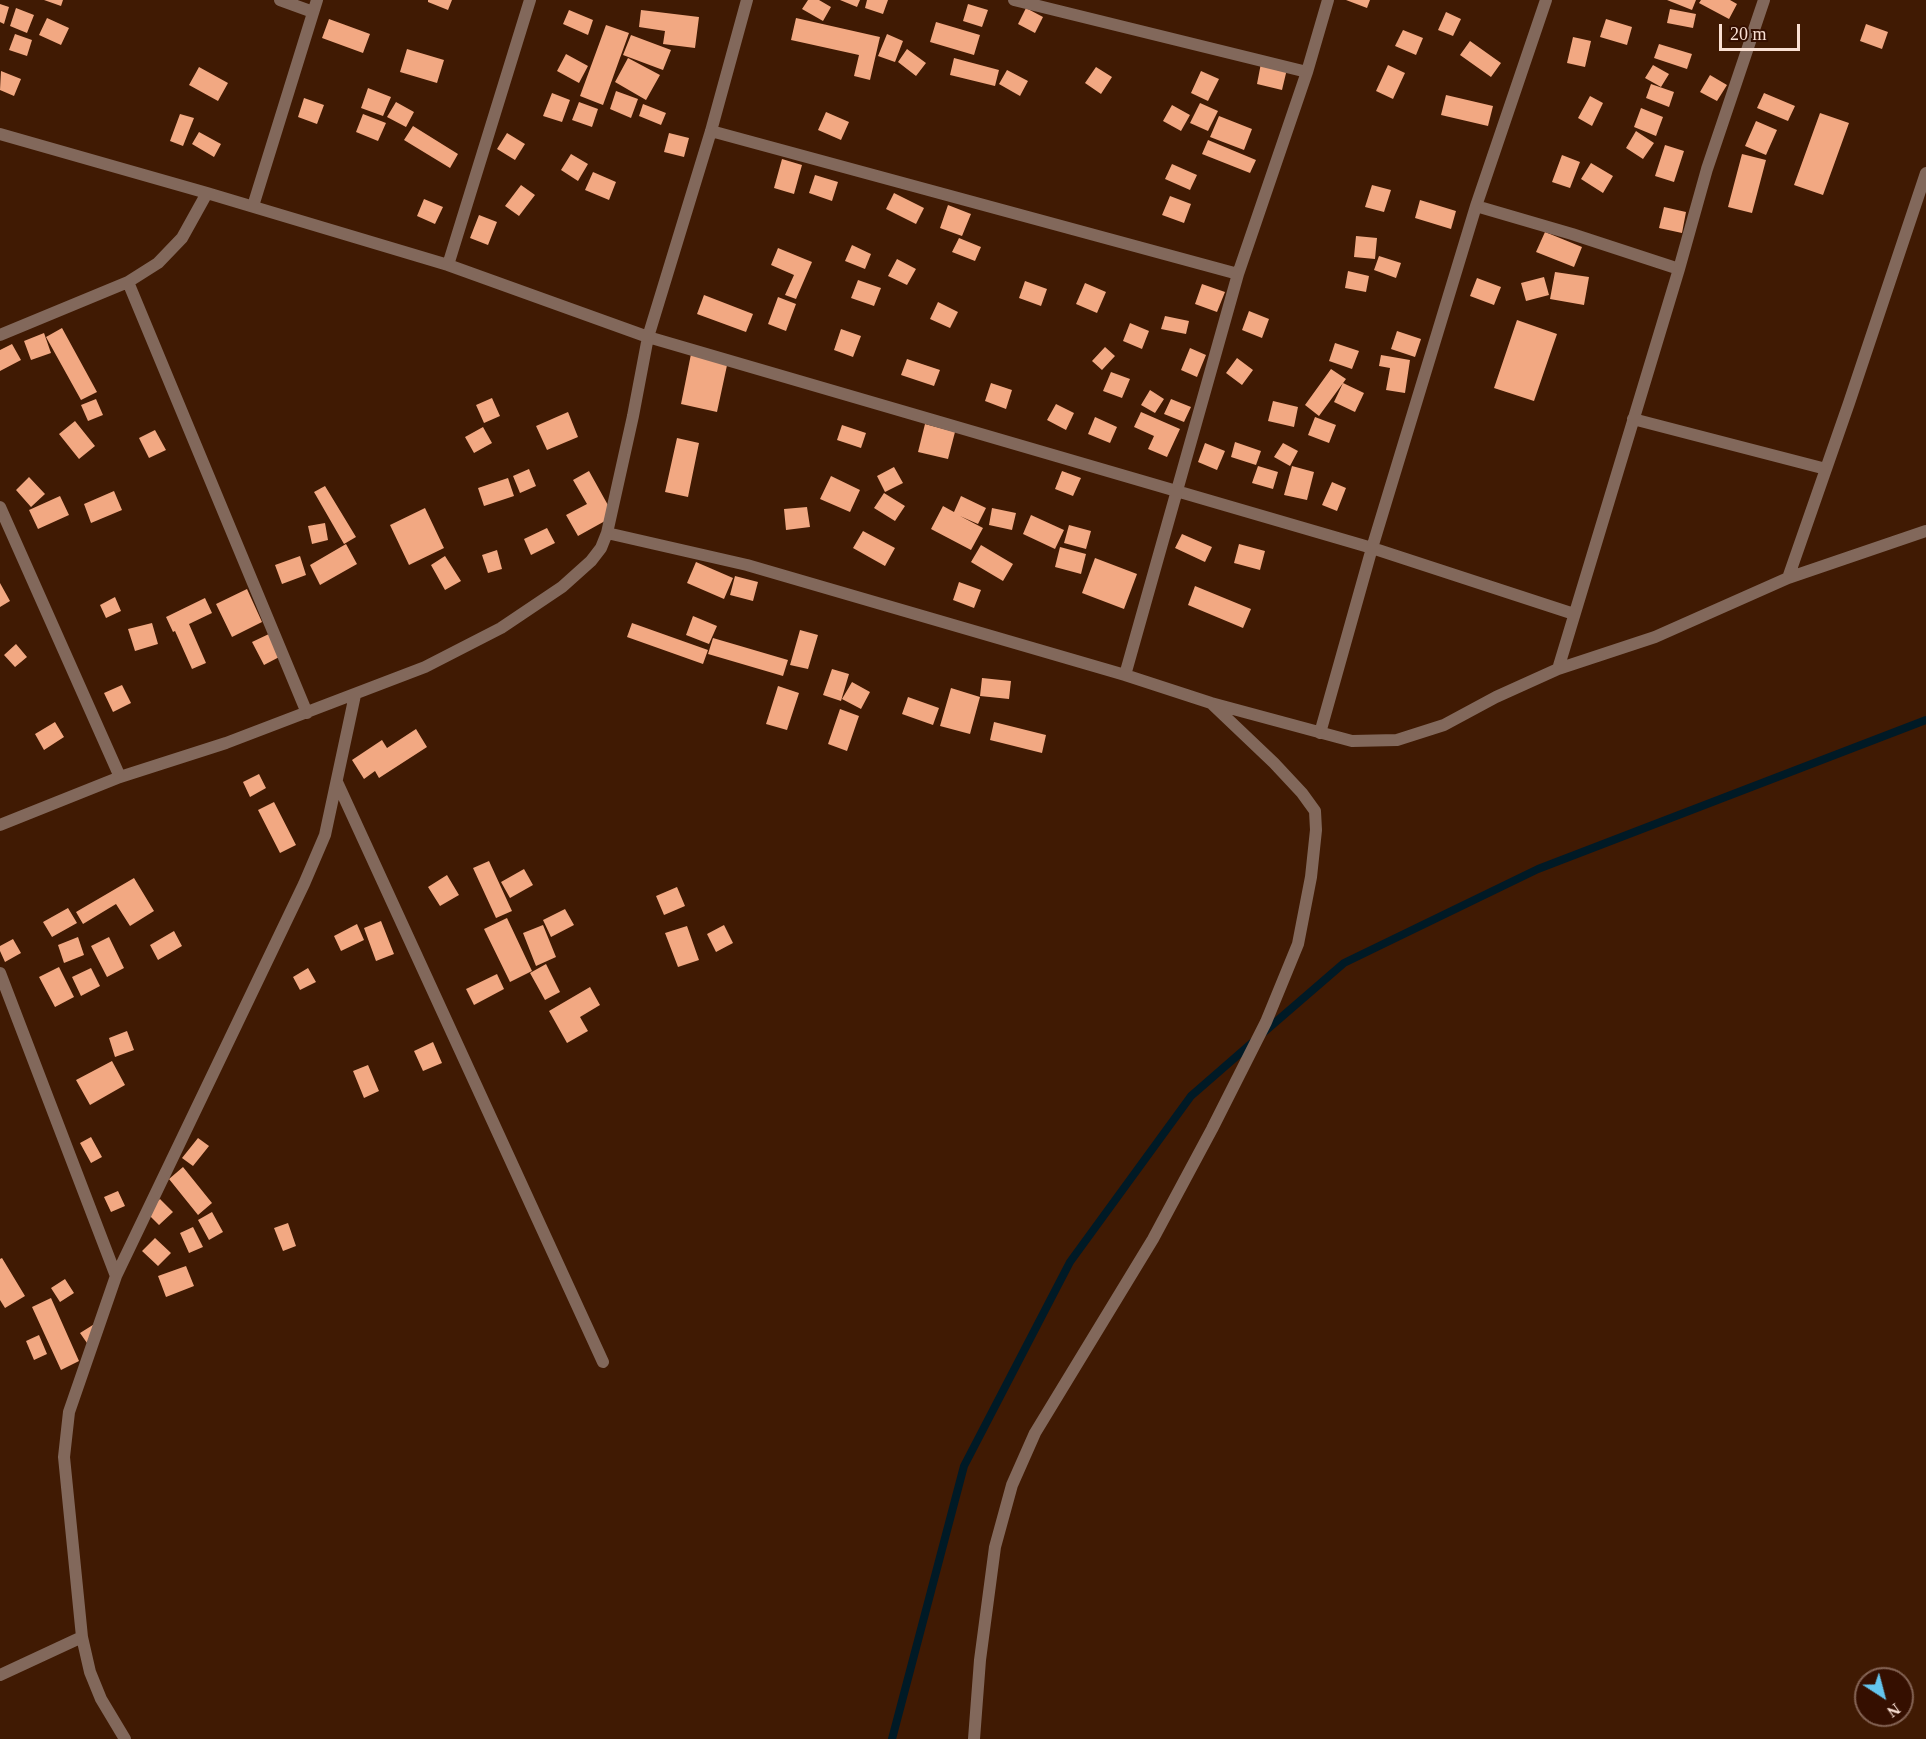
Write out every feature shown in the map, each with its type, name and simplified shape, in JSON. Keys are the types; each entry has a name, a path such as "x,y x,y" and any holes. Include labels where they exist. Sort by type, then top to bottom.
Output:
{"street":[{"path":"254,206 315,6 280,0"},
{"path":"448,265 530,0"},
{"path":"0,825 120,777 226,743 425,667 501,628 562,587 591,561 601,548 607,533 648,336 711,131 747,0"},
{"path":"1014,0 1307,72"},
{"path":"1125,675 1238,274 1307,72 1328,0"},
{"path":"1320,733 1372,548 1476,206 1546,0"},
{"path":"1558,669 1707,169 1764,0"},
{"path":"711,131 1238,274"},
{"path":"0,134 254,206 448,265 648,336 1372,548 1574,614"},
{"path":"1788,578 1926,173"},
{"path":"0,335 128,282 158,262 182,238 207,193"},
{"path":"1476,206 1572,234 1678,269"},
{"path":"128,282 306,712"},
{"path":"1633,419 1826,468"},
{"path":"0,507 120,777"},
{"path":"607,533 747,565 1125,675 1211,703 1352,741 1397,740 1444,725 1496,697 1558,669 1655,637 1788,578 1926,531"},
{"path":"125,1739 90,1672 82,1637 64,1457 69,1412 116,1276 304,884 325,835 355,695"},
{"path":"974,1739 980,1660 995,1547 1012,1485 1035,1433 1153,1239 1196,1159 1266,1022 1298,944 1311,877 1316,830 1315,811 1302,793 1274,763 1211,703"},
{"path":"337,782 603,1362"},
{"path":"0,973 116,1276"},
{"path":"0,1674 82,1637"}],"building":[{"path":"44,0 63,0 61,6"},
{"path":"428,0 452,0 448,10"},
{"path":"808,0 819,0 831,7 823,21 802,9"},
{"path":"840,0 860,0 857,7"},
{"path":"867,0 888,0 883,14 865,8"},
{"path":"1346,0 1370,0 1367,8"},
{"path":"1667,0 1696,0 1692,10"},
{"path":"1701,0 1730,0 1737,4 1729,19 1699,3"},
{"path":"0,4 9,7 4,24 0,22"},
{"path":"968,4 988,10 982,27 963,21"},
{"path":"16,8 34,15 27,33 10,26"},
{"path":"1026,8 1043,17 1035,33 1018,24"},
{"path":"1670,9 1696,14 1693,28 1667,23"},
{"path":"569,10 593,20 588,35 563,24"},
{"path":"641,10 699,17 695,48 663,44 665,31 639,27"},
{"path":"1446,12 1461,19 1453,36 1438,30"},
{"path":"47,18 69,28 61,45 39,35"},
{"path":"796,18 880,37 870,80 854,76 859,55 791,40"},
{"path":"329,19 370,34 363,53 322,38"},
{"path":"1606,19 1632,27 1627,45 1600,37"},
{"path":"936,22 980,35 974,55 930,42"},
{"path":"1866,24 1888,32 1882,49 1860,41"},
{"path":"606,25 629,33 603,105 580,96"},
{"path":"1403,30 1423,38 1416,55 1395,46"},
{"path":"15,34 32,40 27,56 9,50"},
{"path":"887,34 903,41 895,62 878,56"},
{"path":"631,35 671,50 663,70 623,55"},
{"path":"1573,37 1591,41 1585,67 1567,63"},
{"path":"1470,41 1501,63 1491,77 1460,55"},
{"path":"1659,44 1692,54 1687,69 1654,58"},
{"path":"407,49 444,60 437,83 400,72"},
{"path":"907,49 926,63 916,76 898,62"},
{"path":"566,54 588,66 579,83 557,71"},
{"path":"628,58 660,75 646,100 615,82"},
{"path":"954,58 999,70 995,86 950,75"},
{"path":"1261,63 1287,69 1282,90 1257,84"},
{"path":"1388,65 1405,73 1393,99 1376,91"},
{"path":"1653,65 1669,74 1661,87 1645,78"},
{"path":"199,67 228,83 218,101 189,85"},
{"path":"1096,67 1112,77 1101,94 1085,83"},
{"path":"1007,70 1028,81 1020,96 999,84"},
{"path":"1,71 21,79 14,96 0,90"},
{"path":"1201,71 1219,79 1208,101 1191,93"},
{"path":"1710,75 1727,85 1717,101 1700,92"},
{"path":"1651,84 1674,92 1669,107 1646,98"},
{"path":"368,88 391,97 383,116 361,108"},
{"path":"616,91 638,99 631,118 610,109"},
{"path":"552,93 570,100 562,122 543,116"},
{"path":"1764,93 1795,106 1788,121 1757,108"},
{"path":"1446,95 1493,106 1488,126 1441,115"},
{"path":"1590,96 1603,103 1592,126 1578,118"},
{"path":"304,98 324,105 317,124 298,117"},
{"path":"396,102 414,112 406,127 387,117"},
{"path":"579,102 598,109 592,127 572,120"},
{"path":"1200,103 1218,111 1208,131 1190,123"},
{"path":"643,104 666,113 661,125 639,116"},
{"path":"1172,105 1190,115 1181,131 1163,121"},
{"path":"1641,108 1663,117 1656,136 1634,127"},
{"path":"826,112 849,122 841,140 818,130"},
{"path":"1820,113 1849,123 1823,195 1794,185"},
{"path":"180,114 194,118 183,146 170,141"},
{"path":"363,114 386,123 378,141 356,132"},
{"path":"1219,116 1252,129 1244,150 1210,137"},
{"path":"1756,121 1777,130 1766,155 1745,146"},
{"path":"413,126 458,154 450,168 404,140"},
{"path":"1636,131 1654,143 1643,159 1626,148"},
{"path":"199,132 221,144 214,157 192,144"},
{"path":"507,133 525,144 515,160 497,149"},
{"path":"669,133 689,138 684,157 664,152"},
{"path":"1208,140 1256,160 1250,173 1202,154"},
{"path":"1665,145 1684,151 1674,182 1655,176"},
{"path":"571,154 588,164 578,181 561,170"},
{"path":"1742,154 1766,160 1752,213 1728,207"},
{"path":"1562,155 1580,162 1570,188 1552,182"},
{"path":"782,159 802,165 794,194 774,188"},
{"path":"1591,163 1613,176 1603,193 1581,179"},
{"path":"1172,164 1197,175 1190,190 1165,179"},
{"path":"593,172 616,182 609,200 585,190"},
{"path":"815,175 838,182 832,201 809,193"},
{"path":"521,185 535,195 519,216 505,206"},
{"path":"1372,185 1391,190 1384,212 1365,207"},
{"path":"894,193 924,208 916,224 886,209"},
{"path":"1170,196 1191,204 1184,223 1162,215"},
{"path":"424,199 443,207 435,224 417,216"},
{"path":"1420,200 1456,211 1451,229 1415,218"},
{"path":"948,205 971,214 962,236 940,228"},
{"path":"1664,207 1686,212 1682,233 1659,228"},
{"path":"479,215 497,222 488,245 470,238"},
{"path":"1545,232 1582,247 1574,267 1536,252"},
{"path":"1356,236 1377,238 1375,259 1354,257"},
{"path":"959,238 981,247 975,261 952,252"},
{"path":"852,245 871,254 865,269 845,261"},
{"path":"778,248 812,262 796,299 785,295 794,275 771,265"},
{"path":"1379,256 1401,263 1396,278 1374,270"},
{"path":"897,259 916,269 907,285 888,276"},
{"path":"1348,271 1369,276 1366,292 1345,288"},
{"path":"1555,272 1589,277 1584,305 1550,299"},
{"path":"1544,277 1549,295 1526,301 1521,283"},
{"path":"1477,278 1501,287 1494,305 1470,296"},
{"path":"858,280 881,288 874,306 851,298"},
{"path":"1025,281 1047,289 1041,306 1019,298"},
{"path":"1085,283 1106,292 1097,313 1076,304"},
{"path":"1202,284 1225,292 1217,312 1195,304"},
{"path":"704,295 753,314 746,332 697,314"},
{"path":"778,297 796,304 786,331 768,324"},
{"path":"938,302 958,312 950,328 930,319"},
{"path":"1249,311 1269,319 1262,338 1242,330"},
{"path":"1165,316 1189,321 1186,334 1161,329"},
{"path":"1517,320 1557,334 1534,401 1494,388"},
{"path":"1130,323 1149,331 1142,349 1123,341"},
{"path":"62,328 97,392 81,400 46,337"},
{"path":"841,329 861,336 853,357 834,350"},
{"path":"1397,331 1421,339 1415,357 1391,349"},
{"path":"44,333 51,353 31,360 24,341"},
{"path":"1335,343 1359,351 1352,369 1329,361"},
{"path":"12,344 21,360 0,371 0,350"},
{"path":"1105,347 1115,356 1102,370 1092,361"},
{"path":"1190,348 1206,355 1197,377 1181,370"},
{"path":"692,349 729,356 717,412 681,404"},
{"path":"1381,355 1410,360 1405,393 1386,390 1390,368 1379,366"},
{"path":"1237,358 1253,370 1242,385 1226,373"},
{"path":"907,359 940,370 934,386 901,375"},
{"path":"1331,369 1346,379 1319,416 1305,405"},
{"path":"1111,372 1130,379 1122,398 1103,391"},
{"path":"991,383 1012,390 1006,409 985,401"},
{"path":"1343,383 1364,393 1355,412 1334,402"},
{"path":"1150,390 1164,399 1155,413 1141,405"},
{"path":"492,398 500,416 484,423 476,405"},
{"path":"96,399 103,415 88,421 81,405"},
{"path":"1171,399 1191,407 1184,422 1164,414"},
{"path":"1273,401 1298,407 1294,427 1268,421"},
{"path":"1056,404 1074,413 1066,430 1047,420"},
{"path":"568,412 578,437 547,450 536,426"},
{"path":"1141,412 1180,429 1167,457 1148,449 1154,436 1134,427"},
{"path":"1095,417 1117,427 1110,443 1088,434"},
{"path":"1315,417 1336,425 1329,443 1308,435"},
{"path":"75,421 95,446 79,459 59,434"},
{"path":"925,424 955,432 948,459 918,452"},
{"path":"842,425 866,433 861,448 837,440"},
{"path":"483,427 492,443 474,453 465,437"},
{"path":"155,430 166,450 149,458 139,438"},
{"path":"677,438 699,443 688,497 665,492"},
{"path":"1235,442 1261,451 1256,465 1231,457"},
{"path":"1205,443 1225,451 1217,470 1198,462"},
{"path":"1283,443 1298,451 1290,466 1274,457"},
{"path":"1258,466 1278,472 1273,489 1252,483"},
{"path":"1292,466 1314,472 1307,500 1284,495"},
{"path":"894,467 903,483 885,492 877,476"},
{"path":"529,469 536,486 520,493 513,476"},
{"path":"589,471 614,516 578,536 566,515 587,504 573,480"},
{"path":"1062,471 1081,478 1073,496 1055,489"},
{"path":"831,476 860,490 850,512 820,499"},
{"path":"29,477 45,494 31,507 16,490"},
{"path":"508,478 514,496 484,506 478,488"},
{"path":"1332,482 1346,488 1337,511 1322,505"},
{"path":"325,486 356,537 344,544 314,492"},
{"path":"114,491 122,510 91,523 84,504"},
{"path":"884,493 905,506 895,521 874,508"},
{"path":"60,496 69,515 38,529 29,510"},
{"path":"961,496 986,508 978,524 960,516 983,528 971,550 931,529 943,506 954,512"},
{"path":"807,507 810,527 786,530 784,509"},
{"path":"425,508 444,548 409,565 390,525"},
{"path":"992,508 1016,513 1012,530 989,525"},
{"path":"1031,515 1064,530 1055,549 1023,534"},
{"path":"325,523 328,540 312,544 308,526"},
{"path":"1069,525 1091,531 1086,549 1064,543"},
{"path":"547,528 555,543 531,555 524,539"},
{"path":"863,531 895,548 885,566 853,548"},
{"path":"1182,534 1212,547 1205,562 1175,548"},
{"path":"346,544 357,564 320,585 310,565"},
{"path":"1239,544 1265,551 1260,570 1234,563"},
{"path":"981,545 1013,564 1003,581 971,562"},
{"path":"1060,547 1086,554 1081,574 1055,567"},
{"path":"497,550 502,569 488,573 482,555"},
{"path":"300,556 306,575 282,584 275,565"},
{"path":"445,556 461,581 445,590 431,565"},
{"path":"1095,558 1137,574 1124,609 1082,593"},
{"path":"696,562 733,578 724,599 687,583"},
{"path":"735,576 758,582 753,601 730,595"},
{"path":"959,582 981,590 974,608 953,600"},
{"path":"0,583 10,601 0,607"},
{"path":"1195,586 1251,609 1243,628 1188,605"},
{"path":"247,589 262,622 232,637 216,604"},
{"path":"115,597 121,611 106,618 100,605"},
{"path":"205,598 212,613 189,624 206,663 192,669 166,617"},
{"path":"693,616 717,626 709,644 686,635"},
{"path":"152,623 158,644 135,651 128,629"},
{"path":"632,623 708,650 703,664 627,637"},
{"path":"800,630 818,635 808,669 790,665"},
{"path":"271,633 283,655 264,665 252,642"},
{"path":"713,638 788,660 783,676 708,654"},
{"path":"16,644 27,657 15,667 4,655"},
{"path":"832,669 849,674 841,701 823,695"},
{"path":"982,678 1011,681 1009,699 980,696"},
{"path":"852,682 870,692 861,709 842,699"},
{"path":"122,685 131,703 113,712 104,693"},
{"path":"778,686 799,693 787,730 766,724"},
{"path":"951,688 980,697 970,734 940,726"},
{"path":"908,697 939,708 933,725 902,714"},
{"path":"840,709 859,716 847,751 828,744"},
{"path":"55,722 64,737 44,750 35,734"},
{"path":"994,722 1046,735 1042,753 990,740"},
{"path":"416,729 427,747 379,778 375,771 364,779 352,760 382,740 387,748"},
{"path":"259,774 266,788 250,797 243,782"},
{"path":"274,802 296,845 280,853 258,810"},
{"path":"489,861 512,911 496,918 473,868"},
{"path":"524,869 533,885 510,898 501,882"},
{"path":"447,875 459,895 440,906 428,887"},
{"path":"134,878 154,911 130,926 116,904 83,924 76,912"},
{"path":"677,887 685,906 664,915 656,896"},
{"path":"68,908 77,923 52,937 43,922"},
{"path":"565,909 574,925 551,937 543,920"},
{"path":"507,918 532,971 510,982 484,929"},
{"path":"381,921 394,954 376,961 364,928"},
{"path":"357,924 364,940 341,951 334,936"},
{"path":"543,925 556,957 536,966 523,933"},
{"path":"724,925 733,943 716,952 707,934"},
{"path":"687,926 699,960 678,967 665,933"},
{"path":"174,931 182,946 158,960 150,945"},
{"path":"78,937 84,955 64,963 58,945"},
{"path":"109,937 124,968 107,977 91,946"},
{"path":"13,939 21,953 5,962 0,946"},
{"path":"546,964 560,992 545,1000 530,973"},
{"path":"59,967 74,997 55,1007 39,977"},
{"path":"91,968 100,986 81,996 72,977"},
{"path":"308,968 316,982 300,990 293,977"},
{"path":"497,974 504,989 474,1005 466,989"},
{"path":"590,987 600,1005 580,1017 588,1031 567,1043 549,1011"},
{"path":"127,1031 134,1050 115,1057 109,1038"},
{"path":"433,1042 442,1063 423,1071 414,1051"},
{"path":"112,1061 125,1085 90,1105 76,1080"},
{"path":"368,1065 379,1091 364,1098 353,1071"},
{"path":"91,1137 102,1157 91,1163 80,1143"},
{"path":"198,1138 209,1146 193,1166 182,1158"},
{"path":"183,1167 212,1203 198,1215 169,1179"},
{"path":"118,1191 125,1206 111,1212 104,1197"},
{"path":"160,1199 173,1212 159,1225 146,1212"},
{"path":"212,1212 223,1232 209,1240 198,1220"},
{"path":"288,1223 296,1246 283,1251 274,1228"},
{"path":"193,1227 203,1247 189,1253 180,1233"},
{"path":"155,1238 171,1253 158,1266 142,1251"},
{"path":"2,1258 25,1296 5,1308 0,1300 0,1259"},
{"path":"186,1266 194,1286 166,1297 158,1276"},
{"path":"65,1279 74,1293 60,1302 51,1288"},
{"path":"51,1298 79,1361 61,1370 32,1307"},
{"path":"96,1323 87,1343 80,1333"},
{"path":"39,1335 47,1354 34,1360 26,1341"}],"waterway":[{"path":"1263,1033 1344,963 1538,869 1926,720"},
{"path":"892,1739 964,1466 1070,1262 1191,1096 1253,1042"}]}
